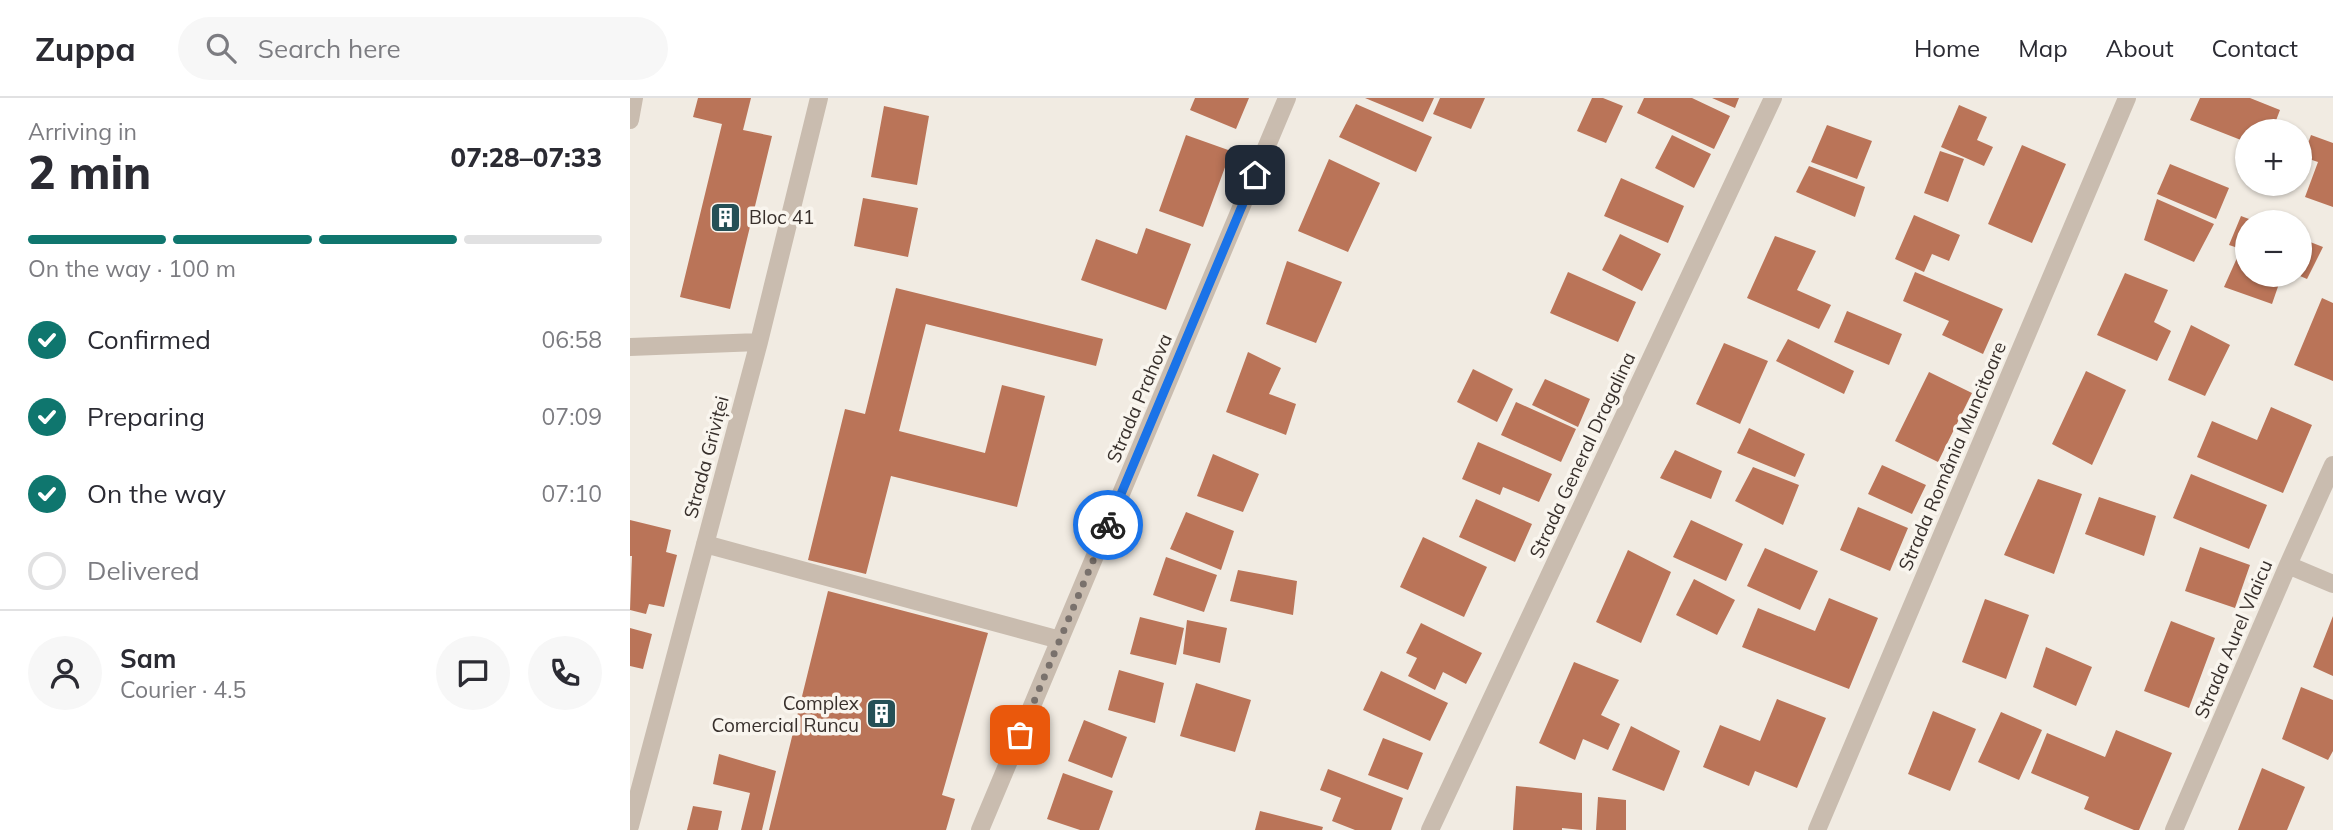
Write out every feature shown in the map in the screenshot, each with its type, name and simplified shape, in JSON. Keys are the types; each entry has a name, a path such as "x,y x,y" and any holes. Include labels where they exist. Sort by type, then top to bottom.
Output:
{"street":[{"path":"630,120 634,98"},
{"name":"Strada Griviței","path":"630,827 759,342 819,98"},
{"name":"Strada Prahova","path":"980,830 1287,98"},
{"name":"Strada General Dragalina","path":"1430,830 1773,98"},
{"name":"Strada România Muncitoare","path":"1816,830 2127,98"},
{"path":"630,347 759,342"},
{"name":"Strada Aurel Vlaicu","path":"2174,830 2333,465"},
{"path":"705,544 1060,640"},
{"path":"2288,565 2333,584"}],"building":[{"name":"Bloc 41","path":"698,98 751,98 743,130 772,136 730,309 680,297 722,124 693,117"},
{"path":"1195,98 1249,98 1236,129 1190,110"},
{"path":"1365,98 1434,98 1423,122"},
{"path":"1440,98 1485,98 1471,129 1433,114"},
{"path":"1592,98 1603,98 1623,106 1606,143 1577,131"},
{"path":"1644,98 1692,98 1730,116 1714,149 1637,113"},
{"path":"1712,98 1739,98 1735,108"},
{"path":"2200,98 2250,98 2280,110 2277,119 2235,119 2235,138 2190,120"},
{"path":"1356,104 1432,137 1416,172 1339,137"},
{"path":"1959,105 1987,117 1977,140 1993,147 1984,166 1941,147"},
{"path":"884,106 929,116 917,185 871,177"},
{"path":"1827,125 1872,141 1857,179 1811,162"},
{"path":"1186,135 1231,151 1203,227 1159,211"},
{"path":"1672,135 1711,154 1694,188 1655,168"},
{"path":"2312,135 2333,143 2333,207 2305,197 2312,196 2312,178 2318,162 2312,160"},
{"path":"2022,145 2066,164 2032,243 1988,224"},
{"path":"1940,151 1964,159 1948,202 1924,193"},
{"path":"1329,159 1380,183 1348,252 1298,231"},
{"path":"2170,164 2229,188 2216,219 2157,194"},
{"path":"1809,166 1865,187 1855,217 1796,192"},
{"path":"1621,178 1684,206 1668,243 1604,216"},
{"path":"863,198 918,208 908,257 854,246"},
{"path":"2157,199 2214,224 2194,262 2144,240"},
{"path":"1914,215 1960,235 1949,261 1932,254 1924,272 1895,259"},
{"path":"1146,228 1191,244 1166,310 1081,280 1096,239 1137,254"},
{"path":"2235,230 2235,247 2229,245"},
{"path":"1620,234 1661,254 1642,291 1602,270"},
{"path":"1775,236 1816,251 1797,290 1831,305 1819,329 1747,298"},
{"path":"2312,243 2323,247 2312,269"},
{"path":"1287,261 1342,282 1316,343 1266,324"},
{"path":"2235,262 2235,287 2278,287 2272,304 2224,287"},
{"path":"1568,272 1636,302 1618,342 1550,313"},
{"path":"1915,272 2003,309 1983,354 1942,335 1949,321 1903,301"},
{"path":"2125,273 2168,290 2154,322 2171,331 2157,361 2097,335"},
{"path":"896,288 1103,339 1096,366 926,324 899,431 985,453 1002,385 1045,396 1017,507 891,476 866,574 808,560 845,409 865,414"},
{"path":"2322,298 2333,303 2333,381 2294,365"},
{"path":"1847,311 1902,334 1889,365 1834,342"},
{"path":"2191,325 2230,345 2205,396 2168,380"},
{"path":"1788,339 1854,371 1844,394 1776,361"},
{"path":"1724,343 1768,361 1740,424 1696,404"},
{"path":"1248,352 1281,368 1269,394 1296,404 1286,435 1226,412"},
{"path":"1473,369 1513,389 1497,422 1457,402"},
{"path":"2086,371 2126,390 2092,465 2052,444"},
{"path":"1929,372 1972,393 1938,462 1895,441"},
{"path":"1545,379 1590,399 1578,427 1532,405"},
{"path":"1516,402 1576,429 1561,462 1501,435"},
{"path":"2271,407 2312,425 2283,493 2197,457 2212,421 2257,440"},
{"path":"1749,428 1805,454 1795,477 1737,453"},
{"path":"1478,442 1552,474 1539,502 1503,487 1500,495 1462,479"},
{"path":"1675,450 1722,471 1711,499 1660,478"},
{"path":"1213,454 1259,474 1243,512 1197,496"},
{"path":"1882,465 1926,485 1912,514 1868,494"},
{"path":"1753,467 1799,485 1783,525 1735,501"},
{"path":"2191,474 2267,505 2249,549 2173,518"},
{"path":"2038,479 2082,494 2054,574 2004,555"},
{"path":"2099,497 2156,516 2144,556 2085,534"},
{"path":"1476,499 1532,524 1515,562 1459,537"},
{"path":"1858,507 1908,528 1890,571 1840,550"},
{"path":"1186,512 1234,531 1221,570 1170,549"},
{"path":"630,520 671,530 666,552 677,555 664,607 649,604 646,614 630,610"},
{"path":"1691,520 1743,544 1726,581 1673,557"},
{"path":"1423,537 1487,567 1464,617 1400,587"},
{"path":"2200,547 2250,565 2235,608 2185,591"},
{"path":"1765,548 1818,571 1800,610 1747,586"},
{"path":"1628,550 1671,572 1641,643 1596,622"},
{"path":"1166,557 1217,575 1204,612 1153,595"},
{"path":"1238,570 1297,581 1293,615 1230,601"},
{"path":"1694,579 1735,600 1717,635 1676,615"},
{"name":"Complex Comercial Runcu","path":"828,591 988,633 942,795 955,799 946,830 769,830"},
{"path":"1829,598 1878,618 1849,689 1742,647 1758,608 1815,631"},
{"path":"1985,599 2029,615 2006,679 1962,662"},
{"path":"2333,616 2333,676 2313,667"},
{"path":"1140,617 1184,628 1176,665 1130,654"},
{"path":"1187,620 1227,628 1220,663 1183,654"},
{"path":"2171,621 2215,638 2189,708 2144,691"},
{"path":"1421,623 1482,653 1466,684 1443,672 1435,690 1408,676 1417,658 1406,653"},
{"path":"630,628 652,634 643,669 630,666"},
{"path":"2046,647 2092,667 2076,706 2033,687"},
{"path":"1574,662 1619,680 1601,715 1620,724 1608,750 1583,739 1575,760 1539,743"},
{"path":"1119,670 1164,683 1155,723 1108,710"},
{"path":"1381,671 1448,703 1430,741 1363,710"},
{"path":"1196,683 1251,700 1235,752 1180,736"},
{"path":"2301,687 2333,700 2333,751 2328,760 2282,739"},
{"path":"1777,699 1826,718 1797,788 1755,771 1749,786 1703,767 1720,725 1760,741"},
{"path":"1933,711 1976,729 1950,791 1908,774"},
{"path":"2001,712 2042,730 2019,780 1978,762"},
{"path":"1084,720 1127,737 1112,778 1068,761"},
{"path":"1631,726 1680,751 1664,791 1612,770"},
{"path":"2116,730 2172,753 2139,830 2084,809 2089,797 2031,773 2047,733 2105,757"},
{"path":"1383,738 1423,753 1408,790 1368,775"},
{"path":"719,754 776,771 762,830 741,830 750,793 713,784"},
{"path":"2262,768 2305,787 2287,830 2238,830"},
{"path":"1328,769 1403,798 1391,830 1355,830 1332,821 1341,798 1320,790"},
{"path":"1063,773 1113,791 1099,830 1080,830 1047,819"},
{"path":"1516,786 1582,793 1582,830 1513,830"},
{"path":"1598,797 1626,800 1626,830 1596,830"},
{"path":"693,806 722,811 718,830 687,830"},
{"path":"1260,811 1323,827 1322,830 1255,830"}],"way so far":[{"path":"1020,735 1108,525"}],"place":[{"name":"Bloc 41","path":"726,217"},
{"name":"Complex Comercial Runcu","path":"882,714"}],"route":[{"path":"1108,525 1255,175"}]}
